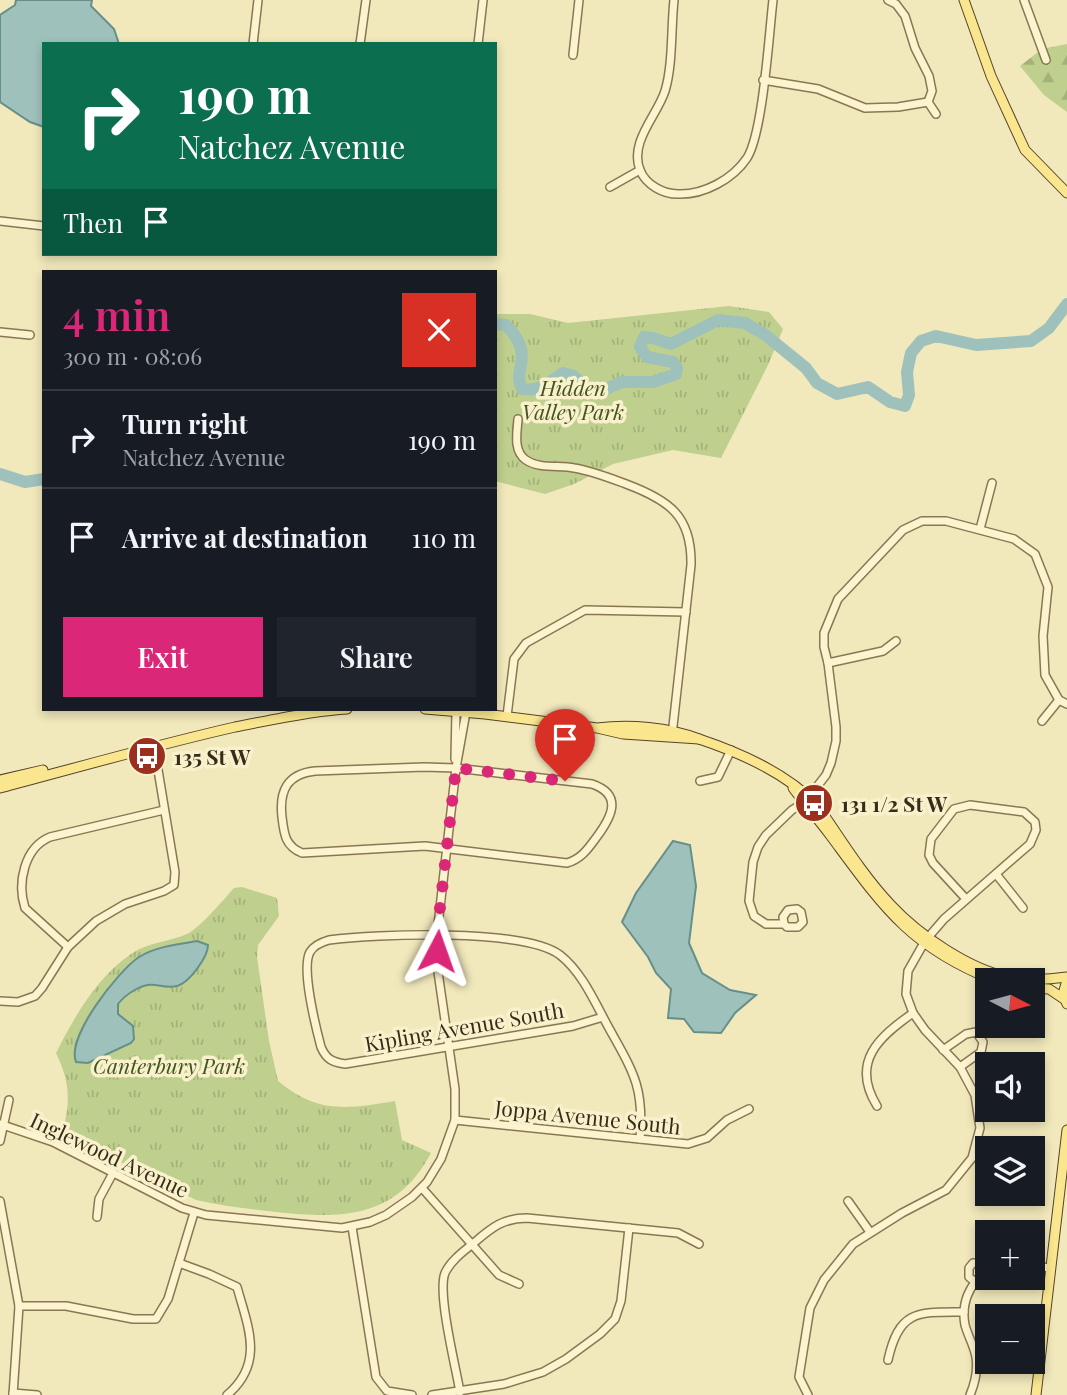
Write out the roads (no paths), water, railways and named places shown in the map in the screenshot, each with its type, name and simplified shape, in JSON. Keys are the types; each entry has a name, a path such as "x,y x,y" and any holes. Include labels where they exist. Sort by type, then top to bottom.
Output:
{"main road":[{"path":"964,0 991,76 1025,150 1067,193"},
{"path":"0,788 154,746 293,716 332,711"},
{"path":"449,711 507,716 624,734 672,735 699,739 756,761 790,784 807,800 873,895 926,940 980,968"},
{"path":"0,780 43,770 65,769"},
{"path":"1045,980 1067,979 1063,989 1067,1013"},
{"path":"1045,989 1065,1002"},
{"path":"1036,1395 1067,1130"}],"street":[{"path":"253,42 258,0"},
{"path":"360,42 366,0"},
{"path":"478,42 483,0"},
{"path":"573,55 579,0"},
{"path":"674,0 666,89 639,143 640,170 657,190 666,194 692,194 702,191 728,178 747,157 757,128 773,0"},
{"path":"888,0 896,4 905,16 915,48 929,75 932,91 928,102"},
{"path":"1024,0 1046,60"},
{"path":"763,80 818,89 865,108 898,107 928,102"},
{"path":"928,102 936,114"},
{"path":"610,187 640,170"},
{"path":"0,221 42,226"},
{"path":"0,332 30,335"},
{"path":"518,419 517,445 526,460 542,465 578,468 650,493 674,509 687,531 691,548 672,735"},
{"path":"980,529 992,483"},
{"path":"783,924 775,926 760,922 750,909 753,862 766,835 792,810 807,800 826,775 836,741 824,633 838,599 903,530 922,521 946,521 1014,539 1035,554 1048,587 1043,636 1045,676 1063,702 1042,721"},
{"path":"507,716 514,659 526,643 584,610 686,612"},
{"path":"828,663 883,651 896,641"},
{"name":"Inglewood Avenue","path":"9,1100 1,1125 53,1142 194,1213 299,1226 352,1227 386,1215 422,1188 442,1159 455,1120 455,1089 438,972 437,934 456,768 454,738 461,712"},
{"path":"0,1001 18,1002 35,996 43,988 68,947 107,913 170,889 174,885 175,872 154,746"},
{"path":"700,781 718,776 731,750"},
{"path":"456,768 598,786 608,795 612,807 608,822 580,858 567,863 412,846 302,853 294,850 285,837 280,803 284,787 305,772 456,768"},
{"path":"808,1395 799,1377 810,1308 832,1268 853,1244 870,1232 946,1190 972,1158 980,1128 975,1096 960,1067 913,1013 906,994 908,971 926,940 944,919 1030,844 1036,830 1030,817 1019,810 970,805 954,809 931,838 929,855 933,863 966,899"},
{"path":"68,947 25,908 22,891 26,861 34,847 50,837 164,810"},
{"path":"996,874 1023,908"},
{"path":"437,934 530,943 560,955 576,972 637,1080 642,1105 640,1139"},
{"name":"Kipling Avenue South","path":"437,934 329,940 311,951 307,969 318,1034 325,1055 331,1061 345,1064 573,1026 603,1017"},
{"path":"877,1106 867,1090 865,1079 871,1054 883,1035 913,1013"},
{"path":"943,1050 966,1034 976,1032 984,1042 981,1052 960,1067"},
{"name":"Joppa Avenue South","path":"455,1120 688,1144 707,1138 727,1119 750,1109"},
{"path":"0,1141 1,1125"},
{"path":"97,1217 99,1199 113,1173"},
{"path":"422,1188 499,1276 519,1284"},
{"path":"0,1201 19,1306 13,1394 37,1395"},
{"path":"848,1201 870,1232"},
{"path":"19,1306 66,1306 133,1320 156,1319 168,1299 194,1213"},
{"path":"460,1392 444,1275 454,1260 498,1223 515,1218 678,1233 699,1244"},
{"path":"352,1227 376,1377 387,1391 412,1395"},
{"path":"432,1395 504,1384 542,1372 586,1344 615,1319 621,1301 629,1228"},
{"path":"179,1263 237,1287 249,1324 251,1348 246,1369 233,1393"},
{"path":"970,1395 977,1363 964,1312 966,1299 975,1282 969,1277 969,1268 975,1263"},
{"path":"1045,1267 1050,1268"},
{"path":"888,1360 896,1332 909,1319 928,1312 964,1312"}],"water":[{"path":"16,0 92,0 91,6 114,29 118,42 42,42 42,126 30,122 0,102 0,15 15,5"},
{"path":"673,841 690,845 696,886 689,943 702,973 730,990 756,995 735,1013 721,1033 694,1032 684,1019 668,1018 671,989 656,973 648,957 622,922 636,893"},
{"path":"197,941 208,945 207,950 192,975 182,984 174,987 140,987 118,1004 118,1014 133,1026 134,1039 131,1043 88,1063 76,1062 75,1051 86,1021 107,990 130,965 152,951"}],"waterway":[{"path":"497,324 506,325 520,346 522,354 519,382 522,389 539,388 563,373 574,376 586,388 594,390 606,389 622,382 653,382 676,374 677,368 673,362 647,357 640,347 644,337 671,344 718,320 745,323 764,334 806,368 817,383 837,394 868,387 890,402 905,406 909,395 907,372 911,353 921,341 936,336 976,345 1031,341 1049,328 1067,304"},
{"path":"0,474 25,482 42,479"}],"place":[{"name":"135 St W","path":"147,756"},
{"name":"131 1/2 St W","path":"814,803"}],"park label":[{"name":"Hidden Valley Park","path":"573,399"},
{"name":"Canterbury Park","path":"169,1065"}]}
